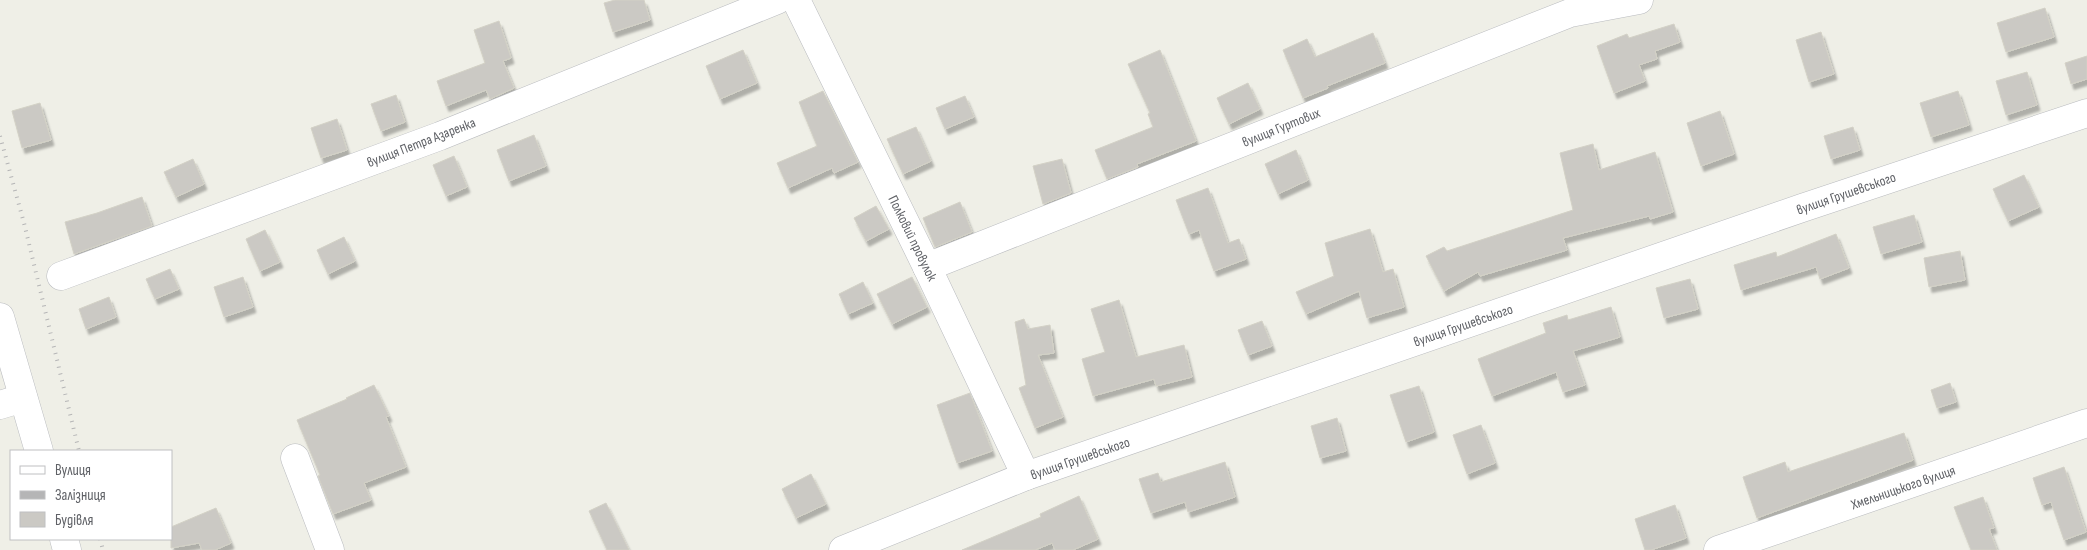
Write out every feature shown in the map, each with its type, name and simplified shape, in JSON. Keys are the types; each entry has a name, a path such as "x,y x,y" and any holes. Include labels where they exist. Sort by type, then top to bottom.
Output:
{"street":[{"name":"вулиця Петра Азаренка","path":"61,276 440,136 777,0"},
{"name":"Полковий провулок","path":"796,0 927,267 1026,476"},
{"name":"вулиця Гуртових","path":"927,267 1570,13 1639,0"},
{"name":"вулиця Грушевського","path":"843,550 888,543 1026,476 1802,208 2087,112"},
{"path":"0,317 12,401 38,450"},
{"name":"Хмельницького вулиця","path":"1718,550 2087,424"},
{"path":"295,458 330,550"}],"building":[{"path":"615,0 644,0 650,20 613,32 604,3"},
{"path":"2045,8 2054,37 2006,52 1997,23"},
{"path":"499,21 511,58 503,61 514,88 490,99 486,90 446,106 437,81 485,63 474,30"},
{"path":"1674,24 1680,42 1655,51 1657,59 1639,65 1645,81 1614,93 1597,46 1627,34 1629,38"},
{"path":"1821,32 1834,74 1809,82 1796,40"},
{"path":"1373,33 1385,63 1327,86 1328,88 1303,98 1283,50 1307,39 1315,57"},
{"path":"743,50 757,83 720,99 706,66"},
{"path":"1160,50 1196,141 1137,164 1138,167 1107,179 1095,150 1153,127 1148,114 1150,113 1128,64"},
{"path":"2087,56 2087,79 2071,84 2065,63"},
{"path":"2027,72 2037,105 2006,115 1996,81"},
{"path":"1248,83 1260,109 1229,124 1217,98"},
{"path":"823,91 858,162 834,173 832,168 788,188 777,163 817,146 799,102"},
{"path":"1958,91 1969,125 1931,137 1920,103"},
{"path":"396,95 405,122 381,131 371,104"},
{"path":"965,96 974,117 945,129 936,108"},
{"path":"40,103 51,140 22,148 12,111"},
{"path":"1720,111 1734,154 1701,166 1687,123"},
{"path":"337,119 347,150 321,158 311,128"},
{"path":"916,127 931,161 903,174 887,139"},
{"path":"1853,127 1860,150 1831,159 1824,136"},
{"path":"534,135 546,166 509,181 497,150"},
{"path":"1593,144 1599,170 1655,152 1673,212 1650,219 1649,216 1563,238 1567,250 1480,276 1478,272 1444,291 1426,256 1444,247 1447,251 1573,210 1560,153"},
{"path":"1296,150 1308,180 1278,194 1265,164"},
{"path":"454,156 467,187 446,196 433,165"},
{"path":"193,159 204,184 176,197 164,172"},
{"path":"1062,159 1071,193 1043,204 1033,166"},
{"path":"2024,175 2039,207 2008,221 1993,189"},
{"path":"1208,188 1228,243 1239,239 1246,259 1214,271 1199,230 1189,234 1176,200"},
{"path":"142,197 152,226 74,254 65,222"},
{"path":"960,202 972,232 935,247 923,218"},
{"path":"876,206 889,229 866,241 854,218"},
{"path":"1914,215 1922,242 1881,254 1873,227"},
{"path":"1370,229 1383,272 1393,269 1404,307 1367,318 1359,291 1306,314 1296,292 1334,276 1325,243"},
{"path":"265,230 280,262 260,271 246,239"},
{"path":"1836,234 1849,268 1820,279 1816,267 1741,290 1734,265 1776,252 1777,257"},
{"path":"344,237 355,261 328,274 317,250"},
{"path":"1960,251 1965,280 1929,287 1924,258"},
{"path":"170,269 179,289 155,299 146,279"},
{"path":"243,277 253,307 224,317 214,287"},
{"path":"912,277 927,307 892,324 877,294"},
{"path":"1690,279 1698,309 1664,318 1656,288"},
{"path":"863,282 873,303 848,314 839,294"},
{"path":"109,297 116,317 86,329 79,309"},
{"path":"1119,300 1136,357 1184,345 1192,377 1156,386 1154,379 1093,396 1082,359 1105,352 1091,309"},
{"path":"1611,307 1620,337 1573,351 1585,385 1563,392 1556,372 1492,396 1478,359 1546,333 1543,323 1567,315 1568,320"},
{"path":"1024,319 1028,329 1050,325 1054,353 1038,355 1063,417 1035,428 1019,388 1026,385 1015,322"},
{"path":"1262,321 1272,346 1248,355 1238,330"},
{"path":"1950,383 1956,402 1937,408 1931,390"},
{"path":"374,385 389,416 386,417 406,467 364,483 371,500 333,514 318,476 320,475 297,420 347,399"},
{"path":"1419,386 1434,432 1406,442 1390,395"},
{"path":"970,393 992,451 957,463 937,405"},
{"path":"1337,418 1346,451 1320,458 1311,426"},
{"path":"1481,425 1495,463 1467,474 1453,435"},
{"path":"1904,433 1913,460 1757,518 1743,477 1785,462 1788,472"},
{"path":"1225,462 1235,497 1188,512 1185,502 1151,513 1139,479 1158,473 1161,482"},
{"path":"2064,467 2086,532 2064,540 2051,502 2042,505 2033,478"},
{"path":"811,474 826,504 796,518 782,489"},
{"path":"1079,496 1098,539 1073,550 1055,550 1052,543 1035,550 962,550 1041,517 1040,514"},
{"path":"1983,497 1994,528 1989,529 1997,550 1971,550 1954,507"},
{"path":"606,503 629,550 607,550 589,511"},
{"path":"1675,505 1686,538 1651,550 1645,550 1635,519"},
{"path":"216,508 231,543 215,550 202,550 199,543 171,548 172,527"}],"railway":[{"path":"0,136 24,223 79,450"},
{"path":"100,540 103,550"}]}
